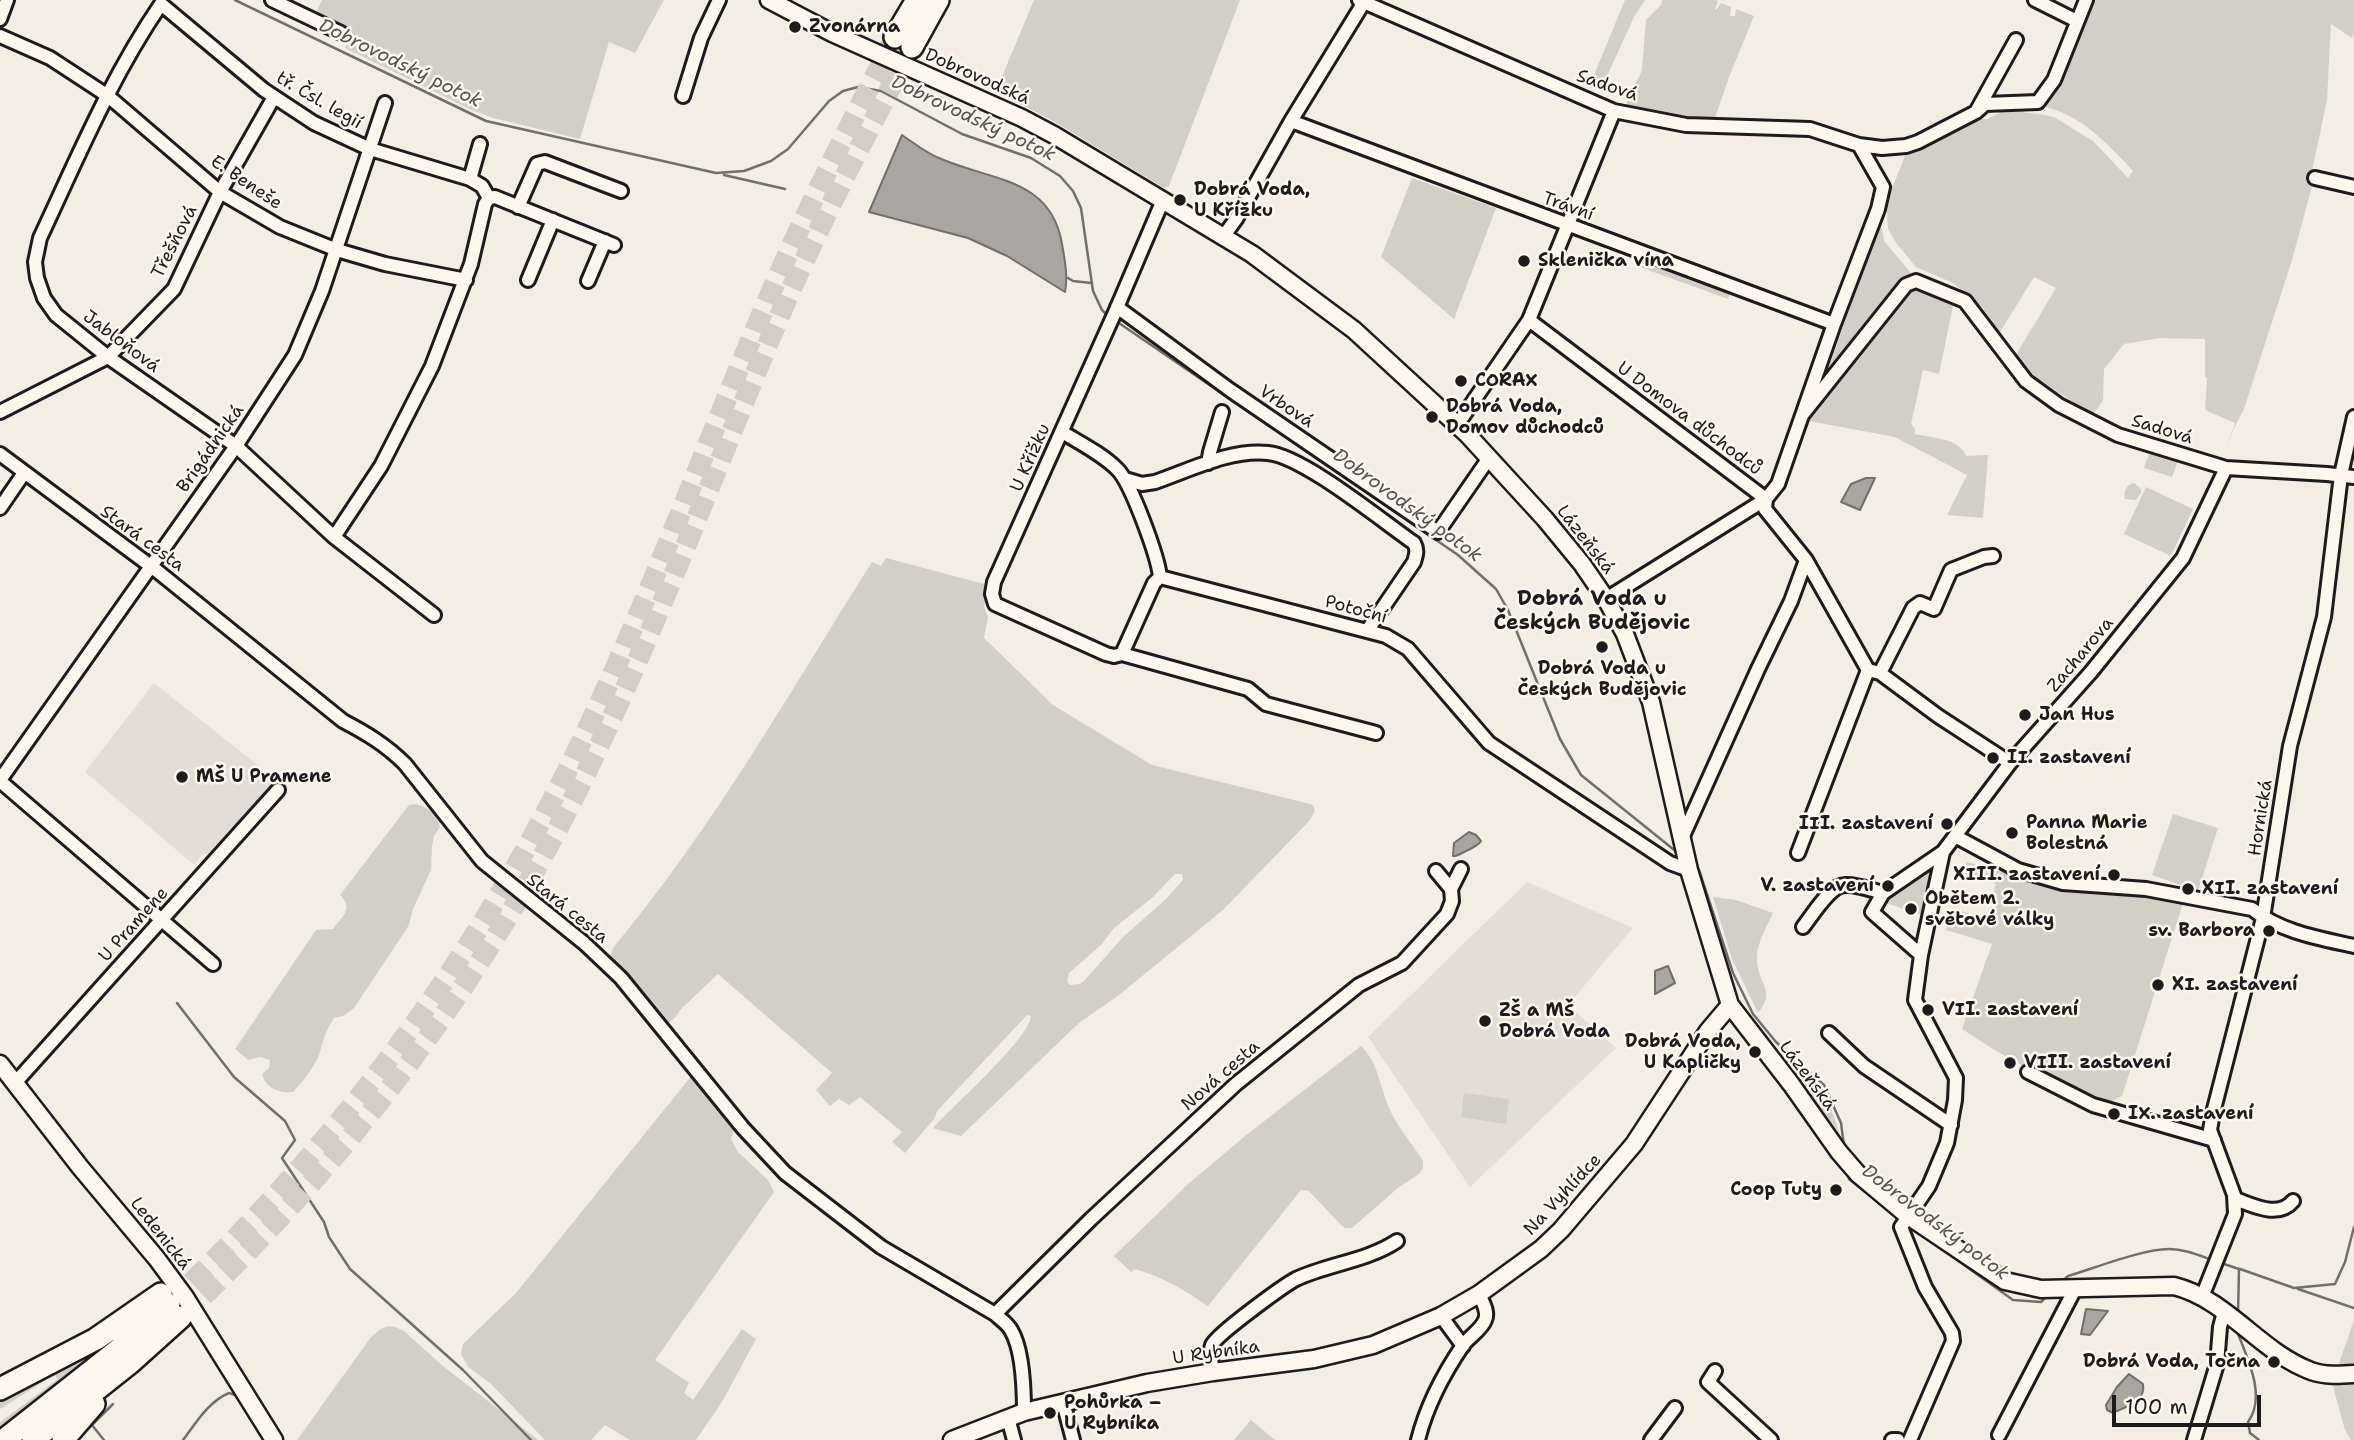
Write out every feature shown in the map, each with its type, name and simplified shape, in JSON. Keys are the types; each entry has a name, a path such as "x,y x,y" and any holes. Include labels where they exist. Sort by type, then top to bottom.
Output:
{"highway":[{"path":"917,0 904,42 938,0"},
{"path":"63,1440 131,1362 171,1305"},
{"path":"0,1389 96,1339 171,1305"},
{"path":"4,1440 171,1305"},
{"path":"33,1440 131,1362"}],"street":[{"path":"0,19 7,0"},
{"path":"272,0 341,33"},
{"path":"682,96 701,38 719,0"},
{"name":"Dobrovodská","path":"769,0 832,33 1022,118 1163,200"},
{"path":"2035,0 2077,21 2085,0"},
{"path":"1223,237 1236,219 1361,1"},
{"name":"Sadová","path":"1361,1 1614,111 1686,125 1810,129 1859,145 1882,148 1918,142 1976,112 1985,104 2038,102 2054,80 2077,21"},
{"name":"Jabloňová","path":"161,4 136,40 107,96 40,238 35,262 38,285 56,315 108,357 236,446 334,537 434,615"},
{"name":"tř. Čsl. legií","path":"161,4 274,97 314,123 370,149 470,179 482,186 489,198"},
{"name":"E. Beneše","path":"0,36 50,58 107,96 220,192 280,227 337,250 385,264 466,280"},
{"path":"1976,112 2016,40"},
{"name":"Třešňová","path":"0,412 108,357 174,289 220,192 274,97"},
{"name":"Brigádnická","path":"0,780 236,446 295,355 337,250 385,103"},
{"path":"1457,425 1529,320 1614,111"},
{"name":"Trávní","path":"1291,121 1834,324"},
{"path":"470,179 480,144"},
{"path":"1606,599 1766,499 1778,484 1878,209 1883,187 1859,145"},
{"path":"518,206 537,164 544,162 621,191"},
{"path":"2315,177 2354,187"},
{"path":"334,537 381,466 432,366 466,280 485,204 489,198 495,197 609,243 588,281"},
{"name":"Lázeňská","path":"1163,200 1252,254 1354,330 1457,425 1583,564 1625,634 1651,702 1689,870 1730,1005 1839,1152 1905,1220"},
{"name":"U Křížku","path":"1163,200 1108,330 994,582 992,594 995,604 1106,654 1122,654 1248,690 1266,704 1376,733"},
{"path":"528,280 553,220"},
{"name":"Sadová","path":"1803,414 1906,285 1916,281 1965,301 2026,381 2071,412 2119,435 2226,468 2348,476"},
{"name":"Vrbová","path":"1117,309 1438,532 1489,458"},
{"name":"U Domova důchodců","path":"1529,320 1766,499 1765,509 1805,560 1874,672 2010,763"},
{"path":"1208,463 1222,412"},
{"name":"Hornická","path":"2235,1199 2210,1130 2263,918 2290,746 2324,617 2348,476 2354,418"},
{"path":"1062,432 1114,467 1125,479 1155,551 1160,577 1154,583 1122,654"},
{"path":"1125,479 1142,484 1155,482 1239,454 1270,453 1299,463 1414,543 1417,551 1414,562 1367,631"},
{"name":"Stará cesta","path":"0,454 150,565 343,721 375,738 405,764 482,861 584,943 621,978 743,1128 785,1173 881,1247 995,1314 1009,1327 1016,1341 1024,1390 1016,1415 1014,1440"},
{"name":"Zacharova","path":"1883,892 1943,852 2010,763 2091,672 2183,558 2226,468"},
{"path":"0,508 24,473"},
{"path":"1798,853 1874,672 1913,608 1920,603 1934,609 1951,570 1993,556"},
{"path":"1684,846 1758,669 1791,601 1805,560"},
{"name":"Potoční","path":"1160,577 1386,636 1408,649 1489,743 1507,757 1671,863 1689,870"},
{"path":"0,780 213,964"},
{"name":"U Pramene","path":"15,1083 278,790"},
{"path":"1955,835 2018,870 2063,883 2146,889 2252,909 2263,918 2298,934 2354,946"},
{"name":"Zacharova","path":"1905,1220 1929,1186 1947,1143 1955,1100 1956,1078 1915,1000 1920,955 1943,852"},
{"name":"Nová cesta","path":"995,1314 1091,1219 1236,1084 1359,985 1402,963 1447,914 1452,901 1451,889 1461,869"},
{"path":"1436,871 1451,889"},
{"path":"1803,927 1836,887 1844,884 1883,892 1872,912 1920,955"},
{"name":"Na Vyhlídce","path":"1479,1294 1541,1249 1562,1230 1634,1144 1708,1031 1730,1005"},
{"path":"1829,1033 1864,1066 1951,1125"},
{"name":"Ledenická","path":"0,1063 178,1287 274,1440"},
{"path":"2028,1072 2093,1105 2214,1140"},
{"path":"2202,1297 2235,1214 2235,1199 2270,1211 2288,1207 2293,1201"},
{"path":"1905,1220 2005,1281 2041,1289 2174,1286 2185,1289 2226,1313 2282,1355 2312,1371 2335,1375 2354,1374"},
{"path":"1905,1220 1925,1287 1952,1336 1951,1349 1910,1440"},
{"path":"1213,1372 1213,1343 1231,1326 1296,1279 1376,1252 1397,1241"},
{"path":"1999,1435 2070,1288"},
{"path":"1418,1440 1422,1423 1443,1379 1463,1346 1485,1320 1486,1311 1479,1294"},
{"name":"U Rybníka","path":"952,1440 1016,1415 1147,1383 1314,1359 1373,1345 1441,1316 1479,1294"},
{"path":"2194,1440 2217,1364 2220,1327 2226,1313"},
{"path":"1441,1316 1463,1346"},
{"path":"1715,1371 1708,1382 1771,1440"},
{"path":"1063,1402 1073,1440"},
{"path":"1651,1440 1675,1408"},
{"path":"1892,1440 1898,1440"}],"shaded area":[{"path":"322,0 664,0 635,53 609,42 580,139 493,118 472,110 345,48 351,32 315,15"},
{"path":"1034,0 1240,0 1169,186 1164,188 1055,122 996,91"},
{"path":"1625,0 1645,0 1635,15 1607,76 1602,84 1594,89 1589,87"},
{"path":"1662,0 1715,0 1718,1 1716,10 1721,3 1731,7 1730,16 1735,16 1736,9 1754,16 1714,121 1648,111 1627,105 1628,96 1642,69 1646,20 1661,5"},
{"path":"2088,0 2354,0 2352,38 2331,24 2327,100 2312,171 2315,172 2313,183 2292,260 2244,409 2227,447 2235,423 2205,410 2205,339 2160,338 2124,344 2104,369 2103,400 2093,415 2035,377 2012,354 1982,307 1953,283 1916,267 1888,229 1886,187 1893,186 1907,151 1974,119 1988,119 2004,110 2054,117 2093,141 2128,178 2133,171 2094,132 2071,117 2046,107","holes":["2034,277 2056,288 2016,355 2000,332"]},
{"path":"902,135 934,156 1015,184 1032,193 1056,222 1066,274 1065,292 1007,256 968,238 869,212"},
{"path":"1412,178 1496,208 1454,319 1381,257"},
{"path":"1875,228 1882,228 1884,241 1911,273 1823,384 1867,259"},
{"path":"1642,261 1730,293 1728,299 1640,267"},
{"path":"1925,286 1954,301 1939,374 1923,370 1911,424 1915,434 1951,442 1963,450 1966,456 1988,455 1983,518 1947,515 1967,475 1895,437 1809,421 1814,409 1905,294"},
{"path":"2150,451 2178,460 2172,477 2144,468"},
{"path":"1866,478 1875,478 1860,510 1841,502 1851,484"},
{"path":"2134,483 2141,489 2141,493 2136,500 2125,499 2126,489"},
{"path":"2146,487 2193,509 2171,556 2124,534"},
{"path":"886,558 988,585 984,607 988,617 984,638 1053,705 1152,765 1310,804 1315,811 1310,820 1223,910 1119,995 1079,1023 961,1136 933,1128 1018,1040 1031,1016 1027,1015 937,1111 934,1119 905,1153 892,1142 902,1132 860,1097 849,1105 839,1099 830,1106 816,1090 832,1073 718,974 668,1023 610,957 613,948 717,808 872,562 881,566","holes":["1175,874 1182,874 1183,880 1166,899 1122,938 1085,980 1080,984 1070,985 1067,981 1069,973 1102,944 1113,929 1153,897"]},
{"name":"MŠ U Pramene","path":"154,683 279,782 239,829 236,825 232,827 207,855 203,853 194,865 85,772"},
{"path":"414,804 431,811 440,827 434,836 431,870 413,909 409,925 354,1008 343,1016 334,1018 317,1060 300,1084 293,1092 274,1089 266,1083 262,1074 269,1068 270,1060 260,1057 248,1060 235,1049 316,930 333,929 343,916 347,908 340,895 409,805"},
{"path":"2173,814 2218,828 2198,891 2152,875"},
{"path":"1469,832 1481,841 1453,856 1454,843"},
{"path":"1967,862 2058,887 2142,894 2183,903 2122,1096 2106,1104 2050,1080 1962,1029 1992,944 1946,930 1952,908 1986,919 1988,911 1994,912 1996,904 1991,902 1996,884 1962,874"},
{"path":"1930,866 1935,870 1924,916 1883,902 1894,891"},
{"name":"ZŠ a MŠ Dobrá Voda","path":"1527,882 1633,928 1568,1005 1616,1048 1470,1187 1368,1037"},
{"path":"1713,897 1736,900 1773,913 1757,956 1759,973 1766,991 1764,1005 1758,1013 1732,959"},
{"path":"1668,966 1675,983 1655,994 1655,971"},
{"path":"1361,1046 1372,1060 1393,1117 1423,1161 1419,1174 1399,1187 1352,1228 1345,1228 1309,1191 1301,1190 1208,1306 1155,1276 1135,1269 1131,1272 1114,1256 1187,1185"},
{"path":"1772,1046 1819,1086 1828,1101 1840,1134"},
{"path":"693,1074 736,1125 731,1138 737,1151 768,1180 774,1192 655,1360 689,1383 684,1393 693,1400 742,1329 756,1339 722,1402 696,1440 630,1440 605,1425 591,1440 545,1440 490,1383 468,1367 461,1354 463,1344 516,1293"},
{"path":"1464,1093 1509,1099 1506,1124 1461,1117"},
{"path":"2086,1309 2108,1311 2090,1335 2081,1334"},
{"path":"2354,1320 2354,1440 2351,1440 2345,1430 2332,1383"},
{"path":"389,1326 405,1332 443,1366 538,1440 297,1440 371,1337"},
{"path":"110,1342 0,1428 0,1422 58,1379 54,1375 0,1409 0,1394"},
{"path":"2129,1374 2143,1384 2142,1395 2134,1403 2113,1413 2107,1410 2106,1405 2117,1387"},
{"path":"1251,1420 1275,1440 1234,1440"}],"waterway":[{"name":"Dobrovodský potok","path":"235,0 486,121 716,173 744,171 771,161 788,149 829,101 843,91 858,87 881,91 962,134 1031,158 1060,176 1073,191 1081,208 1093,291 1108,316"},
{"path":"724,175 785,189"},
{"path":"1068,278 1091,283"},
{"name":"Dobrovodský potok","path":"1116,321 1458,555 1496,589 1508,610 1560,739 1581,775 1678,853"},
{"name":"Dobrovodský potok","path":"1695,866 1699,870 1733,973 1753,1014 1776,1042 1824,1085 1841,1123 1844,1146"},
{"path":"177,1003 234,1077 285,1121 295,1140 282,1158 324,1222 329,1237 350,1269 463,1370 531,1440"},
{"name":"Dobrovodský potok","path":"1848,1174 1849,1179 1900,1220"},
{"name":"Dobrovodský potok","path":"1908,1225 2013,1300 2041,1302 2047,1296"},
{"path":"2240,1269 2294,1288 2335,1284 2345,1262 2354,1227"},
{"name":"Dobrovodský potok","path":"2062,1282 2068,1276 2133,1255 2158,1250 2180,1250 2212,1260"},
{"name":"Dobrovodský potok","path":"2221,1263 2239,1269 2238,1314"},
{"path":"2298,1289 2354,1308"},
{"name":"Dobrovodský potok","path":"2237,1331 2256,1389 2256,1401 2248,1422 2250,1433 2259,1440"},
{"path":"183,1440 215,1401 229,1393 238,1396"},
{"path":"77,1440 113,1404"},
{"path":"92,1425 104,1440"}],"tunnel":[{"path":"169,1304 282,1188 384,1065 476,933 517,864 586,733 641,609 784,264 895,37"},
{"path":"181,1317 296,1201 400,1075 448,1009 535,871 573,799 630,677 800,269 911,49"}],"place":[{"name":"Zvonárna","path":"795,27"},
{"name":"Dobrá Voda, U Křížku","path":"1180,200"},
{"name":"Sklenička vína","path":"1524,261"},
{"name":"CORAX","path":"1461,381"},
{"name":"Dobrá Voda, Domov důchodců","path":"1432,417"},
{"name":"Dobrá Voda u Českých Budějovic","path":"1602,647"},
{"name":"Jan Hus","path":"2025,715"},
{"name":"II. zastavení","path":"1993,758"},
{"name":"MŠ U Pramene","path":"182,777"},
{"name":"III. zastavení","path":"1947,824"},
{"name":"Panna Marie Bolestná","path":"2012,833"},
{"name":"XIII. zastavení","path":"2114,875"},
{"name":"V. zastavení","path":"1888,886"},
{"name":"XII. zastavení","path":"2188,889"},
{"name":"Obětem 2. světové války","path":"1911,909"},
{"name":"sv. Barbora","path":"2269,931"},
{"name":"XI. zastavení","path":"2158,985"},
{"name":"VII. zastavení","path":"1928,1010"},
{"name":"ZŠ a MŠ Dobrá Voda","path":"1485,1021"},
{"name":"Dobrá Voda, U Kapličky","path":"1755,1052"},
{"name":"VIII. zastavení","path":"2010,1063"},
{"name":"IX. zastavení","path":"2114,1114"},
{"name":"Coop Tuty","path":"1836,1190"},
{"name":"Dobrá Voda, Točna","path":"2274,1362"},
{"name":"Pohůrka – U Rybníka","path":"1050,1413"}],"district":[{"name":"Dobrá Voda u Českých Budějovic","path":"1592,612"}]}
